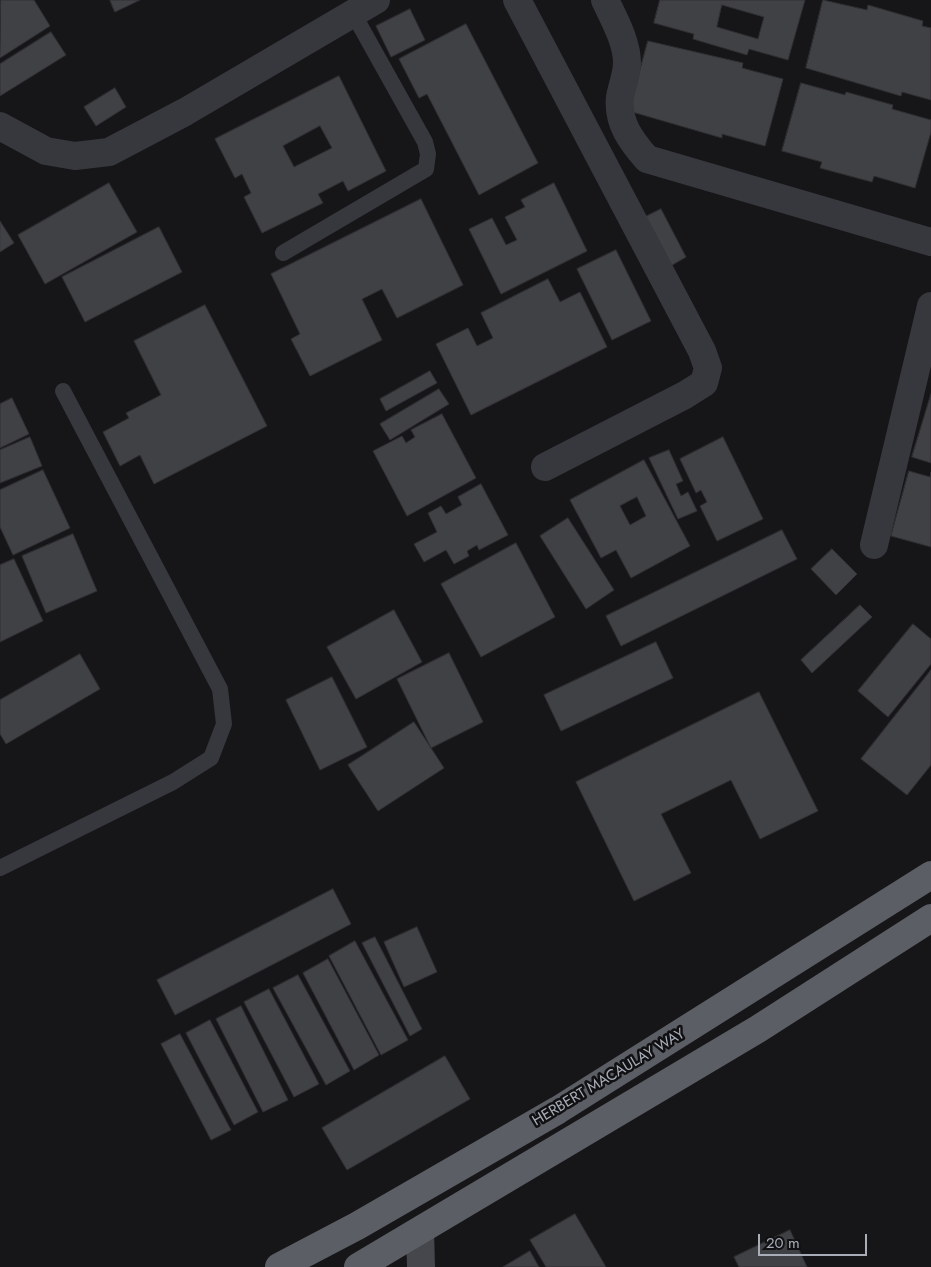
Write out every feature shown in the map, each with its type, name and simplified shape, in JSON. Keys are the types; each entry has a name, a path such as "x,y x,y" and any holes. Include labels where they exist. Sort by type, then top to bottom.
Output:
{"highway":[{"name":"HERBERT MACAULAY WAY","path":"279,1267 357,1226 558,1110 931,875"},
{"path":"358,1267 758,1029 931,918"}],"main road":[{"path":"420,1231 421,1267"}],"street":[{"path":"0,126 46,152 75,156 109,152 185,112 376,0"},
{"path":"517,0 702,351 708,368 704,383 685,395 545,467"},
{"path":"606,0 626,51 627,62 620,99 621,115 629,139 648,159 931,242"},
{"path":"874,545 931,306"}],"lane":[{"path":"283,253 426,169 428,154 426,142 353,13"},
{"path":"0,868 188,773 210,758 224,724 220,689 63,391"}],"building":[{"path":"1,0 34,0 50,26 0,58"},
{"path":"110,0 140,0 115,12"},
{"path":"660,0 805,0 788,60 749,49 747,55 693,39 694,34 654,23","holes":["722,5 764,17 758,39 717,27"]},
{"path":"823,0 867,10 868,5 923,21 922,26 931,28 931,100 902,92 901,96 806,68"},
{"path":"410,9 425,40 391,57 376,26"},
{"path":"466,24 538,163 479,195 427,94 419,98 399,59"},
{"path":"51,32 66,55 0,96 0,64"},
{"path":"648,41 743,63 742,68 783,79 765,146 722,134 722,138 629,111"},
{"path":"339,76 386,171 348,191 343,181 318,194 323,203 262,233 244,197 251,193 242,174 235,178 215,139","holes":["320,126 332,148 294,167 283,146"]},
{"path":"801,83 845,95 846,92 893,105 892,109 931,120 931,132 915,188 874,176 872,182 820,168 822,162 782,151"},
{"path":"115,88 126,107 96,126 84,107"},
{"path":"109,183 137,232 45,284 18,235"},
{"path":"554,183 587,251 501,294 469,229 492,218 506,245 517,240 505,217 525,207 521,200"},
{"path":"421,199 463,285 397,318 382,289 362,299 382,340 310,376 291,339 300,334 271,274"},
{"path":"661,209 686,257 669,267 643,218"},
{"path":"0,221 14,243 0,252"},
{"path":"159,227 182,272 85,322 62,277"},
{"path":"616,250 651,321 612,340 577,269"},
{"path":"548,279 560,302 580,292 607,347 471,415 436,344 468,328 477,346 493,338 481,313"},
{"path":"205,305 267,426 154,484 140,455 120,466 103,432 129,418 126,413 161,395 134,341"},
{"path":"430,371 437,383 386,411 380,399"},
{"path":"439,389 449,404 390,440 380,424"},
{"path":"931,394 931,463 912,457"},
{"path":"12,398 29,434 0,448 0,404"},
{"path":"442,414 476,478 407,516 373,451 402,436 406,443 415,437 411,430"},
{"path":"30,437 42,466 0,483 0,450"},
{"path":"723,437 763,519 717,541 700,506 707,502 701,490 696,493 680,459"},
{"path":"669,450 683,481 676,484 681,496 688,492 697,511 678,519 649,458"},
{"path":"644,460 690,546 631,578 616,550 601,558 570,500","holes":["637,497 646,516 630,525 620,506"]},
{"path":"43,470 70,528 13,555 0,527 0,490"},
{"path":"909,471 930,477 931,472 931,547 891,536"},
{"path":"481,484 508,535 479,550 477,545 467,551 469,556 454,564 446,550 424,562 414,544 437,532 428,513 441,506 446,514 462,505 458,497"},
{"path":"568,518 614,590 586,609 540,536"},
{"path":"782,530 797,559 621,646 606,616"},
{"path":"73,534 97,591 46,613 22,556"},
{"path":"516,543 555,617 481,657 441,584"},
{"path":"832,549 857,574 836,595 811,569"},
{"path":"14,559 43,621 0,642 0,565"},
{"path":"860,605 872,617 812,673 801,660"},
{"path":"394,610 422,662 356,699 327,647"},
{"path":"913,624 931,639 931,664 888,717 858,691"},
{"path":"656,642 673,678 561,731 544,695"},
{"path":"449,653 483,722 431,748 397,679"},
{"path":"80,654 100,689 6,744 0,734 0,700"},
{"path":"931,670 931,765 907,795 861,759"},
{"path":"332,677 367,747 320,770 286,700"},
{"path":"759,692 818,811 760,839 731,780 661,814 691,873 634,901 576,782"},
{"path":"414,722 444,768 378,811 348,765"},
{"path":"333,889 351,924 175,1015 157,980"},
{"path":"417,927 437,972 404,987 384,942"},
{"path":"375,937 422,1029 410,1036 362,943"},
{"path":"355,941 408,1040 381,1055 329,956"},
{"path":"328,959 379,1055 354,1070 303,973"},
{"path":"298,975 350,1071 326,1085 273,988"},
{"path":"269,989 319,1084 294,1097 244,1002"},
{"path":"241,1006 288,1100 263,1112 216,1019"},
{"path":"210,1020 258,1112 234,1125 186,1033"},
{"path":"180,1034 231,1130 211,1140 161,1044"},
{"path":"445,1056 470,1099 347,1170 322,1128"},
{"path":"575,1214 606,1267 546,1267 530,1240"},
{"path":"790,1230 807,1267 739,1267 734,1257"},
{"path":"530,1251 539,1267 503,1267"}]}
